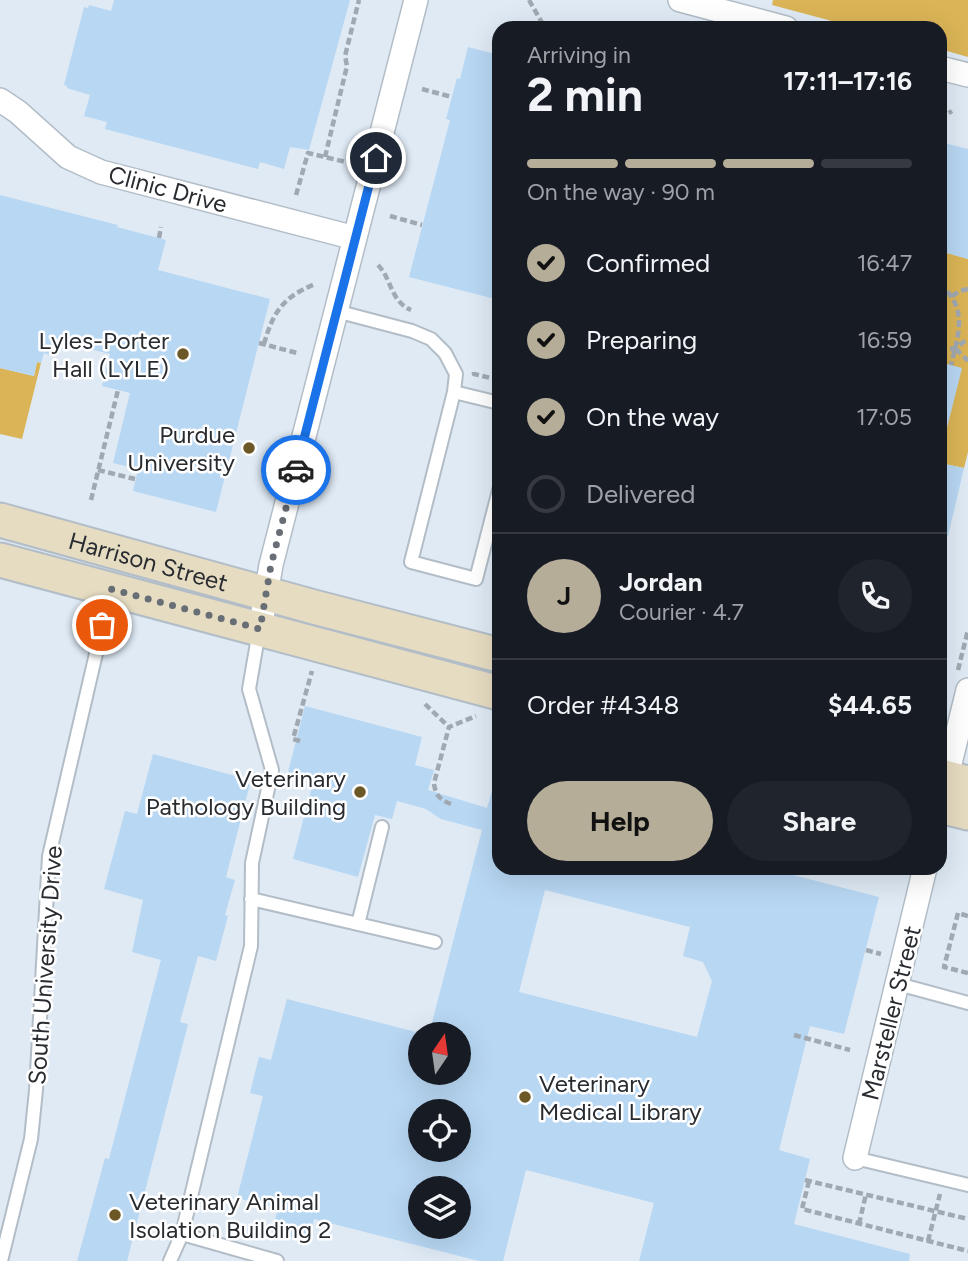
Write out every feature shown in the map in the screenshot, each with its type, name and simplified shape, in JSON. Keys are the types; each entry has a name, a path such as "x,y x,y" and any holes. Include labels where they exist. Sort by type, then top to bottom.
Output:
{"main road":[{"name":"Harrison Street","path":"0,520 492,653"},
{"name":"Harrison Street","path":"0,559 260,629 490,703"},
{"path":"947,794 968,813"}],"street":[{"path":"260,629 266,594 336,311 416,0"},
{"path":"680,0 760,21"},
{"path":"947,70 968,75"},
{"name":"Clinic Drive","path":"0,100 18,112 68,157 101,172 355,237"},
{"path":"947,788 968,690"},
{"name":"Marsteller Street","path":"855,1158 923,875"}],"lane":[{"path":"336,311 412,331 431,339 445,353 456,374 454,392 411,562 476,579 492,517"},
{"path":"454,392 492,401"},
{"name":"South University Drive","path":"1,1261 31,1139 48,856 111,589"},
{"path":"170,1261 182,1234 251,946 252,863 272,770 248,689 260,629"},
{"path":"358,924 382,827"},
{"path":"251,899 435,942"},
{"path":"898,985 963,1002"},
{"path":"855,1158 968,1185"},
{"path":"182,1234 277,1261"}],"path":[{"path":"325,158 347,66 345,56 359,0"},
{"path":"529,0 541,21"},
{"path":"422,89 452,97"},
{"path":"947,114 952,111"},
{"path":"296,195 308,153 346,162"},
{"path":"390,216 422,225"},
{"path":"159,238 162,227"},
{"path":"297,353 262,344 271,319 283,303 299,290 315,284"},
{"path":"952,296 968,289"},
{"path":"947,291 952,296 961,321 951,365"},
{"path":"947,350 956,348 968,339"},
{"path":"956,348 968,361"},
{"path":"91,499 118,390"},
{"path":"98,470 135,479"},
{"path":"300,741 293,739 314,664"},
{"path":"419,699 449,727"},
{"path":"451,804 442,801 435,793 434,783 449,727 490,703"},
{"path":"960,984 966,973 944,967 958,913 968,916"},
{"path":"866,950 882,954"},
{"path":"794,1035 850,1050"},
{"path":"928,1241 943,1179"},
{"path":"968,1219 807,1181 802,1209 968,1251"},
{"path":"859,1224 866,1194"}],"shaded area":[{"path":"773,0 968,0 968,57 947,51 947,21 832,21 772,5"},
{"path":"947,253 968,259 968,452 964,468 947,464"},
{"path":"37,362 41,363 22,439 0,434 0,368 34,376"}],"building":[{"path":"114,0 350,0 309,150 290,147 284,169 260,162 258,169 105,129 107,122 84,116 90,95 64,85 84,7 88,8 89,5 111,11"},
{"path":"468,47 492,53 492,298 409,277 450,120 446,119 457,78 460,79"},
{"path":"947,144 968,149 968,259 947,253"},
{"name":"Lyles-Porter Hall (LYLE)","path":"0,195 166,240 158,270 270,299 216,512 133,491 138,469 113,463 130,393 102,386 110,354 53,340 49,355 44,353 41,363 37,362 34,376 0,368"},
{"path":"947,364 962,368 947,428"},
{"path":"947,464 964,468 947,536"},
{"path":"305,706 422,737 415,765 434,770 428,790 487,808 492,791 492,875 793,875 879,897 844,1034 810,1026 779,1150 810,1159 794,1224 910,1254 909,1261 639,1261 654,1203 526,1170 503,1261 479,1261 314,1219 309,1242 272,1232 278,1208 237,1198 263,1096 250,1093 259,1057 271,1060 287,999 408,1030 408,1085 471,1085 471,1022 432,1022 482,830 441,819 426,809 397,801 392,819 375,815 358,877 293,859 314,779 288,772","holes":["545,890 690,927 683,956 703,962 712,981 697,1037 519,992"]},
{"path":"153,754 251,780 226,877 235,880 225,915 228,916 216,961 198,956 180,1022 188,1024 127,1261 77,1261 105,1158 109,1159 161,960 132,952 143,900 104,889 125,811 137,814"}],"way so far":[{"path":"102,625 111,589 260,629 271,565 296,470"}],"place":[{"name":"Lyles-Porter Hall (LYLE)","path":"183,354"},
{"name":"Purdue University","path":"249,448"},
{"name":"Veterinary Pathology Building","path":"360,792"},
{"name":"Veterinary Medical Library","path":"525,1097"},
{"name":"Veterinary Animal Isolation Building 2","path":"115,1215"}],"route":[{"path":"296,470 376,158"}]}
